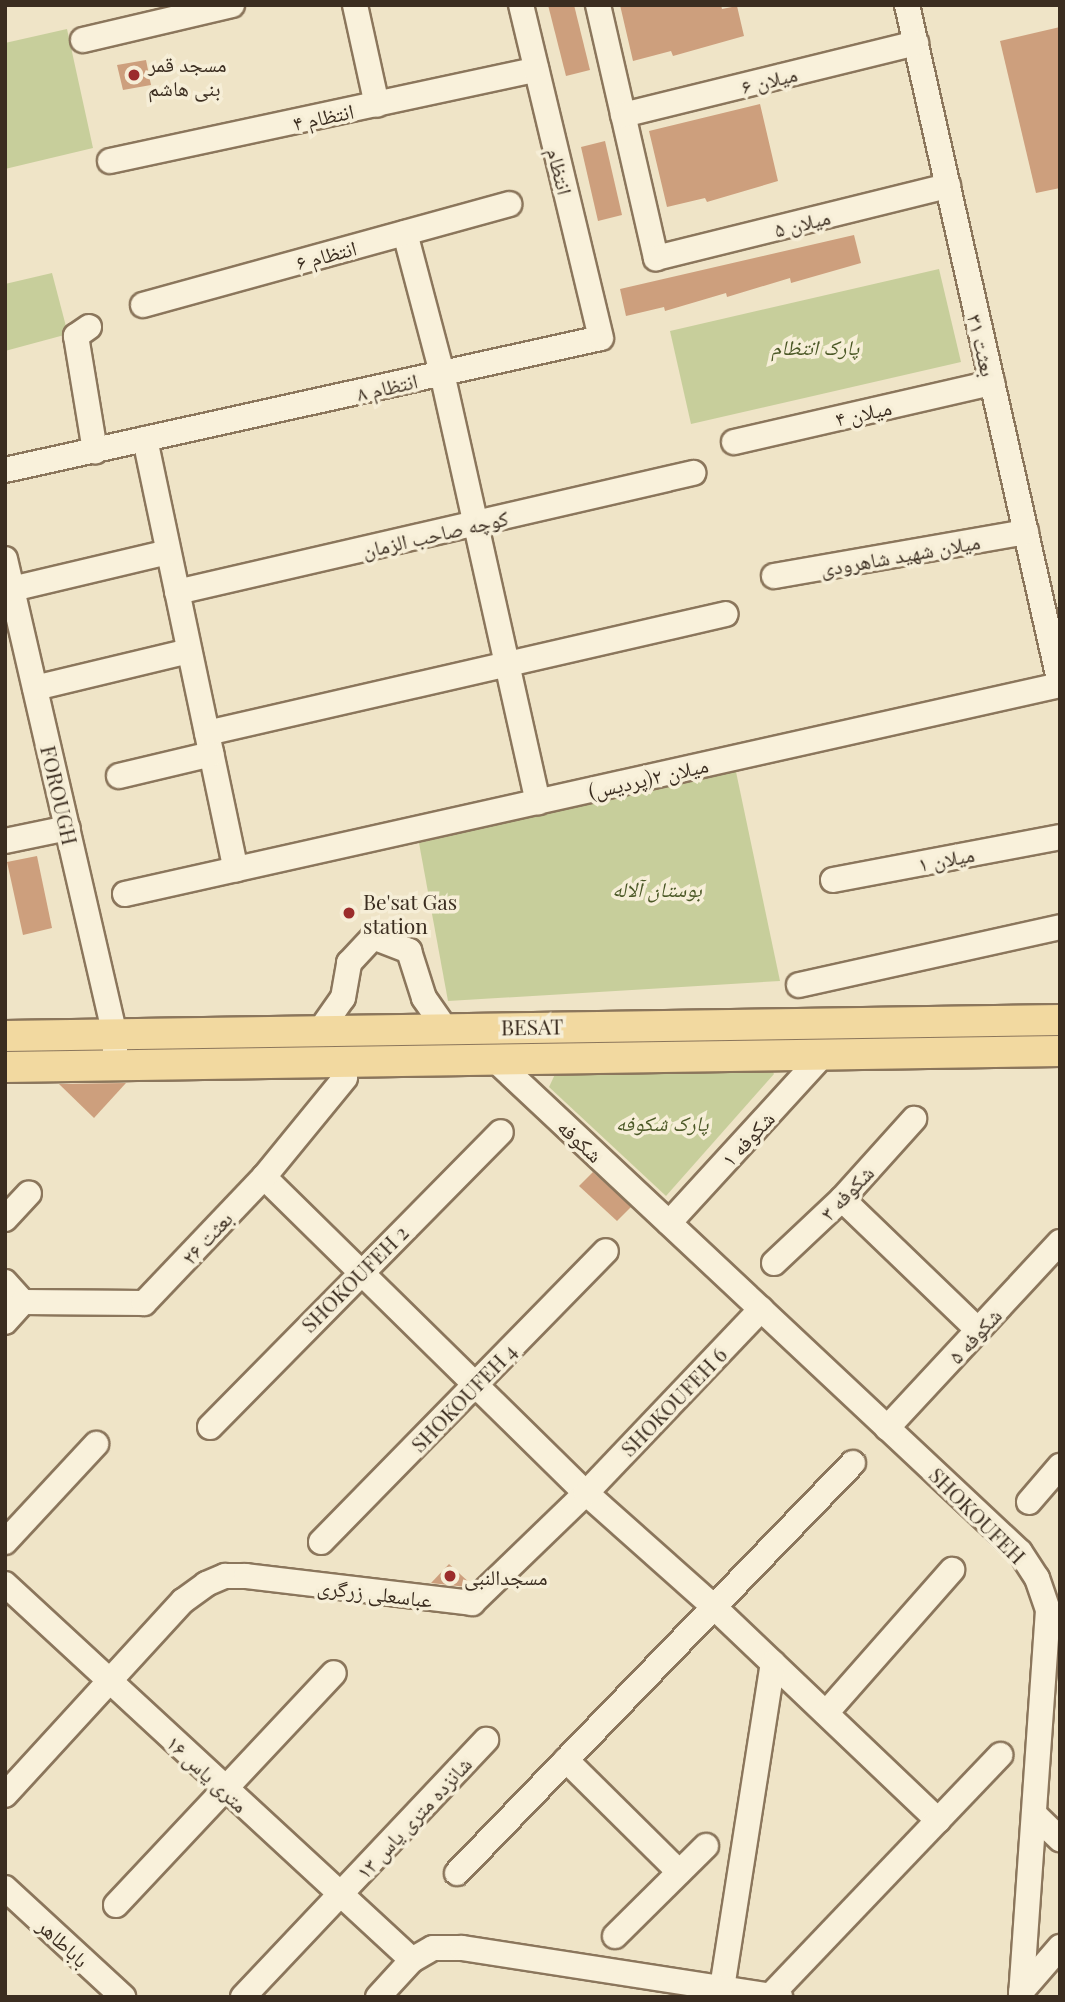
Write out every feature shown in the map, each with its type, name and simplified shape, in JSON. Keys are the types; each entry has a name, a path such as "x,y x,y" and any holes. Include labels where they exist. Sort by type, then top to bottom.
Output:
{"main road":[{"name":"BESAT","path":"5,1036 114,1031 1060,1020"},
{"name":"BESAT","path":"5,1067 115,1063 1060,1051"}],"street":[{"path":"83,40 232,5"},
{"path":"355,5 377,105"},
{"name":"انتظام","path":"520,5 601,338"},
{"path":"598,5 623,115"},
{"name":"بعثت ۳۱","path":"907,5 1060,685"},
{"name":"میلان ۶","path":"623,115 916,43"},
{"name":"انتظام ۴","path":"110,161 536,70"},
{"name":"میلان ۵","path":"623,115 656,258 948,186"},
{"name":"انتظام ۶","path":"143,305 509,204"},
{"path":"405,233 442,373 538,802"},
{"path":"89,327 76,336 95,451"},
{"name":"انتظام ۸","path":"5,470 601,338"},
{"name":"میلان ۴","path":"734,442 992,383"},
{"path":"145,439 236,869"},
{"name":"کوچه صاحب الزمان","path":"177,592 693,473"},
{"name":"میلان شهید شاهرودی","path":"774,576 1026,532"},
{"path":"12,589 169,552"},
{"name":"FOROUGH","path":"5,559 114,1031 115,1063"},
{"path":"119,776 209,743 507,664 726,614"},
{"path":"35,688 189,651"},
{"name":"میلان ۲(پردیس)","path":"125,894 1060,685"},
{"path":"5,841 68,828"},
{"name":"میلان ۱","path":"832,880 1060,837"},
{"path":"799,985 1060,927"},
{"path":"321,1029 343,998 349,963 373,937 409,951 424,998 444,1027"},
{"name":"شکوفه ۱","path":"669,1223 824,1054"},
{"name":"شکوفه","path":"493,1058 669,1223"},
{"name":"بعثت ۲۶","path":"23,1303 144,1303 264,1177 345,1077"},
{"name":"شکوفه ۳","path":"774,1262 842,1199 914,1119"},
{"name":"SHOKOUFEH 2","path":"210,1427 360,1271 501,1132"},
{"path":"264,1177 586,1493 713,1606 938,1820"},
{"path":"5,1219 29,1193"},
{"path":"842,1199 978,1330"},
{"name":"SHOKOUFEH","path":"669,1223 1020,1552 1037,1578 1048,1610 1021,1994"},
{"name":"شکوفه ۵","path":"887,1428 1057,1250"},
{"name":"SHOKOUFEH 4","path":"321,1542 606,1251"},
{"path":"5,1282 23,1303 5,1322"},
{"name":"SHOKOUFEH 6","path":"586,1493 761,1309"},
{"path":"5,1542 96,1444"},
{"path":"457,1873 853,1463"},
{"path":"1029,1502 1060,1466"},
{"name":"عباسعلی زرگری","path":"110,1682 183,1601 206,1584 226,1576 246,1576 472,1603 586,1493"},
{"path":"826,1713 952,1570"},
{"name":"۱۶ متری یاس","path":"5,1584 412,1960"},
{"path":"722,1988 773,1663"},
{"path":"116,1905 334,1673"},
{"path":"5,1795 110,1682"},
{"path":"1043,1708 1060,1689"},
{"name":"شانزده متری یاس ۱۳","path":"243,1997 486,1740"},
{"path":"378,1997 412,1960 433,1948 462,1948 776,1996 1000,1755"},
{"path":"566,1760 679,1872"},
{"path":"1035,1815 1060,1839"},
{"path":"615,1936 706,1846"},
{"name":"باباطاهر","path":"5,1888 123,1997"},
{"path":"1021,1994 1060,1947"}],"green space":[{"path":"67,29 93,148 5,169 5,43"},
{"name":"پارک انتظام","path":"939,269 961,362 691,424 670,331"},
{"path":"52,273 68,334 5,351 5,284"},
{"name":"بوستان آلاله","path":"735,767 780,981 448,1001 419,843"},
{"name":"پارک شکوفه","path":"770,1067 774,1074 666,1196 549,1087 557,1070"}],"building":[{"path":"548,5 574,5 590,70 566,76"},
{"path":"620,5 721,5 722,9 737,6 744,36 673,56 671,51 633,61"},
{"path":"1060,27 1060,188 1036,193 1000,41"},
{"name":"مسجد قمر بنی هاشم","path":"146,60 151,85 123,90 117,65"},
{"path":"760,104 778,181 707,202 705,198 667,207 649,131"},
{"path":"605,141 622,215 598,221 581,147"},
{"path":"854,235 861,263 791,283 790,278 727,297 726,293 665,311 664,307 626,316 620,289"},
{"path":"37,856 52,928 23,935 7,862"},
{"path":"126,1083 94,1118 59,1084"},
{"path":"593,1172 631,1207 617,1221 579,1186"},
{"path":"449,1564 471,1584 467,1587 431,1583"}],"place":[{"name":"مسجد قمر بنی هاشم","path":"134,75"},
{"name":"Be'sat Gas station","path":"349,913"},
{"name":"مسجدالنبی","path":"450,1576"}]}
